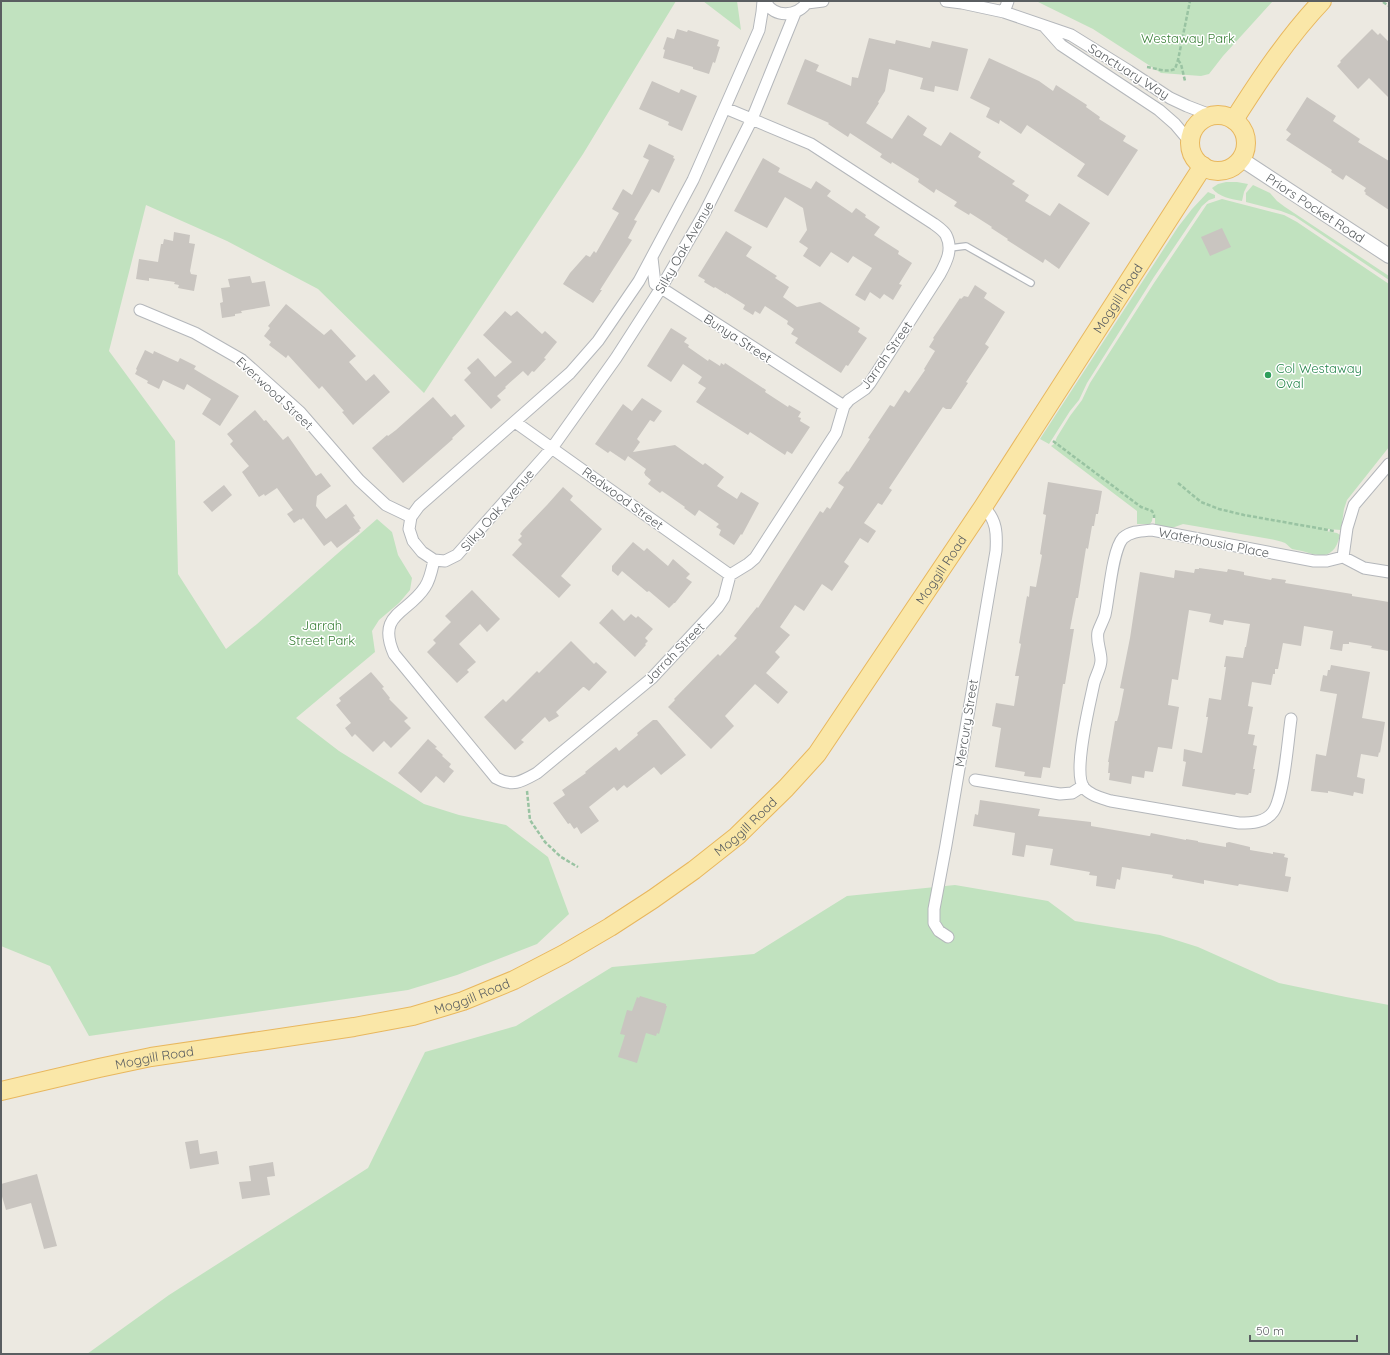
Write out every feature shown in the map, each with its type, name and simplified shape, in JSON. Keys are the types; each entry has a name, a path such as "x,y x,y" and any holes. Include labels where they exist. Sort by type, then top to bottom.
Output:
{"main road":[{"path":"1234,120 1261,78 1309,15 1322,1"},
{"path":"1213,116 1228,117 1234,120 1245,134 1245,151 1235,165 1228,169 1215,170 1203,166 1194,156 1191,143 1192,134 1204,119 1213,116"},
{"name":"Moggill Road","path":"1,1091 152,1057 354,1027 412,1016 462,1001 514,980 564,954 604,930 653,899 737,836 786,788 817,754 983,507 1203,166"}],"street":[{"name":"Silky Oak Avenue","path":"764,1 772,10 780,13 788,14 795,12"},
{"name":"Silky Oak Avenue","path":"411,517 419,506 570,372 598,341 652,258 693,180 759,30 764,1"},
{"path":"795,12 801,9 807,2 823,1"},
{"name":"Sanctuary Way","path":"946,1 962,2 1004,12 1071,35 1129,70 1170,98 1213,116"},
{"path":"1004,12 1008,1"},
{"name":"Silky Oak Avenue","path":"434,560 445,561 458,555 552,448 616,358 661,288 715,193 752,119 795,12"},
{"name":"Sanctuary Way","path":"1044,27 1061,45 1159,110 1175,124 1191,143"},
{"path":"725,108 800,138 825,152 934,224 946,234 950,248"},
{"name":"Priors Pocket Road","path":"1241,158 1389,256"},
{"name":"Jarrah Street","path":"844,406 849,400 865,389 870,382 940,274 947,260 950,248"},
{"path":"652,258 655,284 661,288"},
{"name":"Bunya Street","path":"661,288 844,406"},
{"name":"Everwood Street","path":"140,310 195,333 242,360 300,412 358,480 386,505 411,517"},
{"path":"730,575 755,558 836,433 844,406"},
{"name":"Redwood Street","path":"515,422 730,575"},
{"path":"1389,464 1354,506 1347,528 1343,557 1364,568 1389,572"},
{"name":"Mercury Street","path":"948,937 939,931 934,923 934,909 948,837 996,551 997,534 995,523 988,511 983,507"},
{"path":"411,517 409,529 413,541 422,552 434,560"},
{"name":"Waterhousia Place","path":"1083,786 1079,769 1094,683 1101,659 1098,633 1105,617 1117,551 1124,537 1134,532 1152,530 1314,561 1327,561 1343,557"},
{"name":"Jarrah Street","path":"434,560 426,586 391,622 388,632 389,643 394,654 496,778 505,783 515,783 525,780 537,772 652,678 718,607 724,598 730,575"},
{"path":"975,780 1060,794 1072,793 1083,786 1095,796 1111,801 1239,823 1252,823 1263,820 1272,813 1280,794 1291,718"}],"lane":[{"path":"950,248 966,246 1031,283"}],"path":[{"path":"1147,67 1172,70 1175,69 1190,1"},
{"path":"1383,2 1389,6"},
{"path":"1178,60 1181,64 1185,81"},
{"path":"1053,441 1141,507 1152,511 1154,515 1152,530"},
{"path":"1178,483 1201,502 1219,509 1340,533"},
{"path":"525,780 528,794 530,820 545,842 561,857 578,867"}],"green space":[{"name":"Jarrah Street Park","path":"1,1 676,1 583,154 424,393 318,289 227,241 146,205 109,351 175,441 178,574 226,649 257,624 377,519 392,532 398,555 412,578 410,590 399,603 379,620 372,631 375,652 296,718 339,751 424,804 459,815 506,825 548,857 569,914 537,944 457,975 408,990 89,1036 50,966 1,946"},
{"path":"703,1 737,1 741,30"},
{"name":"Westaway Park","path":"1036,1 1273,1 1223,56 1209,74 1201,76 1161,73 1093,29"},
{"path":"1226,182 1248,184 1242,201 1221,196 1212,188 1218,184"},
{"path":"1253,185 1270,193 1285,207 1389,276 1389,280 1294,216 1246,202 1246,193"},
{"path":"1208,192 1215,195 1215,198 1209,200 1202,206 1154,277 1087,383 1079,400 1070,411 1049,444 1040,439 1178,227"},
{"path":"1222,199 1284,215 1297,222 1389,284 1389,447 1347,500 1341,530 1327,529 1326,531 1340,535 1334,549 1326,555 1315,555 1293,549 1285,543 1270,539 1183,524 1172,528 1155,525 1155,516 1153,515 1150,524 1137,524 1137,511 1051,446 1054,444 1070,416 1082,400 1090,383 1154,283 1207,204"},
{"path":"955,885 1048,901 1075,921 1160,935 1198,947 1279,983 1389,1005 1389,1354 87,1354 169,1295 368,1168 425,1052 516,1026 612,967 754,954 847,896"}],"building":[{"path":"677,29 687,32 688,30 719,40 717,46 720,47 715,63 713,62 709,74 693,69 693,67 663,58 665,50 663,49 667,37 674,39"},
{"path":"1372,29 1378,35 1380,33 1389,42 1389,98 1369,78 1358,89 1337,66 1341,62 1340,61"},
{"path":"869,38 895,44 896,40 930,48 932,41 968,49 958,91 935,86 934,92 920,89 923,78 889,69 885,91 866,123 892,139 908,115 927,128 923,135 941,146 950,132 981,152 978,157 1015,181 1012,184 1029,195 1025,201 1050,216 1059,203 1090,223 1059,269 1045,259 1043,263 1007,240 1008,239 991,228 992,227 970,213 969,215 954,206 957,202 936,189 934,193 918,182 919,179 892,162 891,164 880,157 882,154 850,133 848,137 828,124 829,123 787,104 805,59 819,65 816,71 851,86 852,77 858,78"},
{"path":"989,58 1039,81 1053,91 1056,85 1087,105 1086,107 1100,117 1099,119 1126,136 1123,141 1138,150 1108,196 1077,176 1085,164 1027,125 1021,134 1000,120 999,124 986,117 990,108 970,98"},
{"path":"652,81 679,93 681,89 697,96 682,131 668,125 669,122 639,109"},
{"path":"1307,97 1336,116 1333,121 1360,139 1358,142 1389,161 1389,210 1365,194 1366,193 1364,191 1366,188 1346,175 1343,180 1331,172 1332,170 1286,140 1291,134 1286,130"},
{"path":"649,144 674,156 673,158 675,159 659,193 652,189 634,220 637,221 628,238 632,240 593,303 563,284 570,273 586,255 590,257 594,251 596,253 619,213 612,209 623,189 632,195 649,160 643,157"},
{"path":"763,158 780,168 778,172 811,189 816,181 831,191 827,196 852,213 856,208 866,215 865,217 880,227 874,235 899,251 898,254 912,263 899,284 902,285 893,300 884,294 880,299 870,292 865,301 855,295 872,268 853,256 848,263 831,252 820,267 803,256 808,248 799,242 807,230 803,208 785,197 767,228 734,211"},
{"path":"1222,228 1231,247 1210,256 1201,237"},
{"path":"726,231 752,247 746,256 777,276 775,278 789,287 783,297 797,307 820,302 860,328 858,332 867,338 848,366 846,365 841,373 795,343 798,338 791,334 794,329 787,324 788,321 765,306 760,314 755,311 753,315 743,309 745,305 704,282 705,280 698,276"},
{"path":"174,232 190,235 189,243 195,244 190,271 191,274 197,275 194,291 178,288 179,285 174,284 175,282 149,278 149,281 136,279 139,259 158,262 161,244 163,244 164,239 173,241"},
{"path":"250,276 252,283 265,281 270,306 241,311 242,313 235,314 235,316 222,318 220,303 223,302 221,288 230,287 228,279"},
{"path":"975,285 987,293 984,298 1005,312 985,344 989,347 966,382 968,383 951,409 946,409 943,407 889,488 892,490 882,505 878,503 864,523 876,531 868,543 860,538 844,562 849,566 832,591 822,584 804,611 795,605 780,627 790,635 775,652 780,657 766,673 788,692 778,704 755,684 725,716 734,726 711,749 668,707 718,654 720,656 737,638 734,636 757,607 758,608 820,511 823,513 827,507 830,509 844,487 838,483 847,471 848,472 870,439 868,438 890,405 894,407 905,390 909,393 925,370 924,369 935,351 929,347 934,339 933,338 960,298 961,299 964,296 968,297"},
{"path":"286,304 324,335 331,329 356,356 349,362 366,381 374,374 390,392 353,425 342,412 344,411 322,386 319,389 288,355 286,358 269,345 271,342 264,336 270,328 268,326"},
{"path":"505,311 511,316 517,311 542,334 545,331 557,342 544,358 546,359 534,372 532,371 528,376 523,371 505,387 506,388 497,396 501,400 491,409 464,380 471,373 467,368 478,358 495,377 512,362 483,335"},
{"path":"671,328 687,338 684,342 689,345 688,347 708,361 709,359 720,366 721,363 724,365 725,363 766,390 765,392 788,407 789,405 801,412 798,417 801,418 800,421 810,427 792,454 787,451 785,455 750,432 748,435 696,402 706,388 698,383 702,377 683,364 671,382 647,366"},
{"path":"145,350 153,354 154,351 178,362 180,358 196,366 194,369 239,396 220,426 202,414 211,399 187,384 184,390 163,380 159,389 147,383 148,381 135,374"},
{"path":"433,397 451,417 455,414 465,426 452,438 453,439 403,483 372,448 387,435 388,436 396,430"},
{"path":"642,398 662,411 654,422 650,420 637,439 640,442 633,452 675,445 703,465 705,463 724,477 717,486 737,499 741,492 759,503 742,535 741,534 734,545 719,535 721,530 716,527 719,524 699,510 695,516 662,491 660,493 648,484 651,480 644,473 646,469 628,456 625,461 610,451 608,453 595,444 623,404 632,411"},
{"path":"255,410 264,421 266,420 283,440 288,436 316,476 321,473 331,486 317,496 316,506 326,519 346,504 355,516 353,517 361,528 359,530 360,531 337,548 331,541 324,546 303,518 294,523 287,514 293,510 277,488 265,496 264,494 259,497 242,472 249,466 230,444 233,441 227,434"},
{"path":"1048,482 1102,491 1098,514 1096,514 1094,526 1092,526 1088,549 1086,548 1078,598 1076,598 1070,629 1074,629 1065,684 1063,684 1050,768 1043,767 1041,778 1024,776 1025,772 995,767 1001,728 992,726 996,703 1014,706 1019,676 1015,676 1027,596 1029,597 1030,586 1036,587 1042,555 1040,554 1046,515 1043,514"},
{"path":"224,485 232,495 212,512 203,502"},
{"path":"563,487 573,496 570,500 602,529 561,576 571,585 559,598 512,555 522,544 518,540 522,536 520,534 523,530"},
{"path":"633,542 644,551 647,548 668,566 673,559 690,574 686,578 692,582 669,608 622,571 618,576 612,571 612,566"},
{"path":"1199,568 1227,572 1228,569 1244,572 1244,575 1271,580 1272,578 1286,580 1285,583 1352,594 1352,596 1389,602 1389,651 1349,642 1349,644 1343,644 1342,651 1330,649 1333,631 1304,626 1301,646 1283,643 1278,669 1275,669 1275,674 1273,674 1271,685 1252,682 1248,706 1253,707 1248,734 1255,735 1253,745 1257,746 1251,793 1248,795 1236,793 1235,795 1182,786 1186,762 1183,761 1184,749 1202,753 1208,717 1206,717 1209,698 1221,700 1226,667 1224,667 1226,656 1243,658 1250,624 1224,620 1223,625 1209,622 1211,614 1189,610 1178,680 1172,679 1168,705 1179,707 1172,749 1158,747 1153,772 1145,771 1144,778 1132,776 1131,784 1109,780 1110,773 1108,773 1108,762 1115,721 1117,721 1119,714 1124,689 1120,688 1130,638 1140,572 1174,578 1175,570 1194,573 1195,569"},
{"path":"472,590 500,619 487,632 480,624 459,644 476,662 467,670 469,672 457,683 427,652 436,643 433,640 451,622 445,616"},
{"path":"612,609 624,621 631,614 636,618 638,616 653,629 645,638 648,641 645,644 646,645 635,657 599,623"},
{"path":"571,641 594,664 596,662 607,672 589,691 583,687 556,712 559,716 549,722 545,717 521,740 524,742 515,750 484,717 503,699 506,702 537,671 539,673"},
{"path":"1331,665 1370,672 1362,718 1385,722 1378,757 1361,754 1357,777 1365,779 1363,794 1354,792 1353,796 1328,791 1328,793 1311,791 1316,754 1326,756 1337,694 1320,691 1323,675 1327,676"},
{"path":"371,672 384,687 382,688 390,698 389,699 408,718 404,721 411,728 391,748 384,741 373,752 355,734 352,737 345,728 351,723 336,705 341,701 339,698"},
{"path":"653,720 657,720 686,755 661,775 654,767 627,788 624,785 617,791 614,787 589,807 599,821 581,834 577,827 574,829 570,823 568,824 553,803 565,795 562,790 586,773 585,772 616,747 619,751"},
{"path":"428,739 437,747 435,748 443,755 442,756 451,764 449,767 454,771 444,783 436,776 421,793 398,773"},
{"path":"980,800 1040,809 1038,816 1091,822 1091,826 1149,836 1151,833 1226,847 1226,843 1229,842 1250,847 1250,850 1273,854 1273,852 1285,854 1284,857 1288,858 1285,876 1291,877 1288,892 1204,880 1204,884 1172,878 1173,875 1122,867 1120,880 1117,879 1115,889 1096,886 1097,876 1089,875 1090,872 1050,865 1053,849 1026,845 1024,857 1012,855 1015,833 973,826 975,814 978,815"},
{"path":"640,996 666,1004 667,1006 659,1034 657,1033 656,1036 646,1033 637,1063 618,1057 625,1035 620,1034 627,1010 632,1011 637,997 639,998"},
{"path":"198,1140 200,1154 217,1151 219,1164 190,1169 185,1142"},
{"path":"273,1162 275,1176 267,1177 270,1195 242,1199 239,1182 251,1181 249,1166"},
{"path":"37,1174 57,1246 44,1249 31,1203 6,1210 1,1193 1,1184"}],"place":[{"name":"Col Westaway Oval","path":"1268,375"}]}
